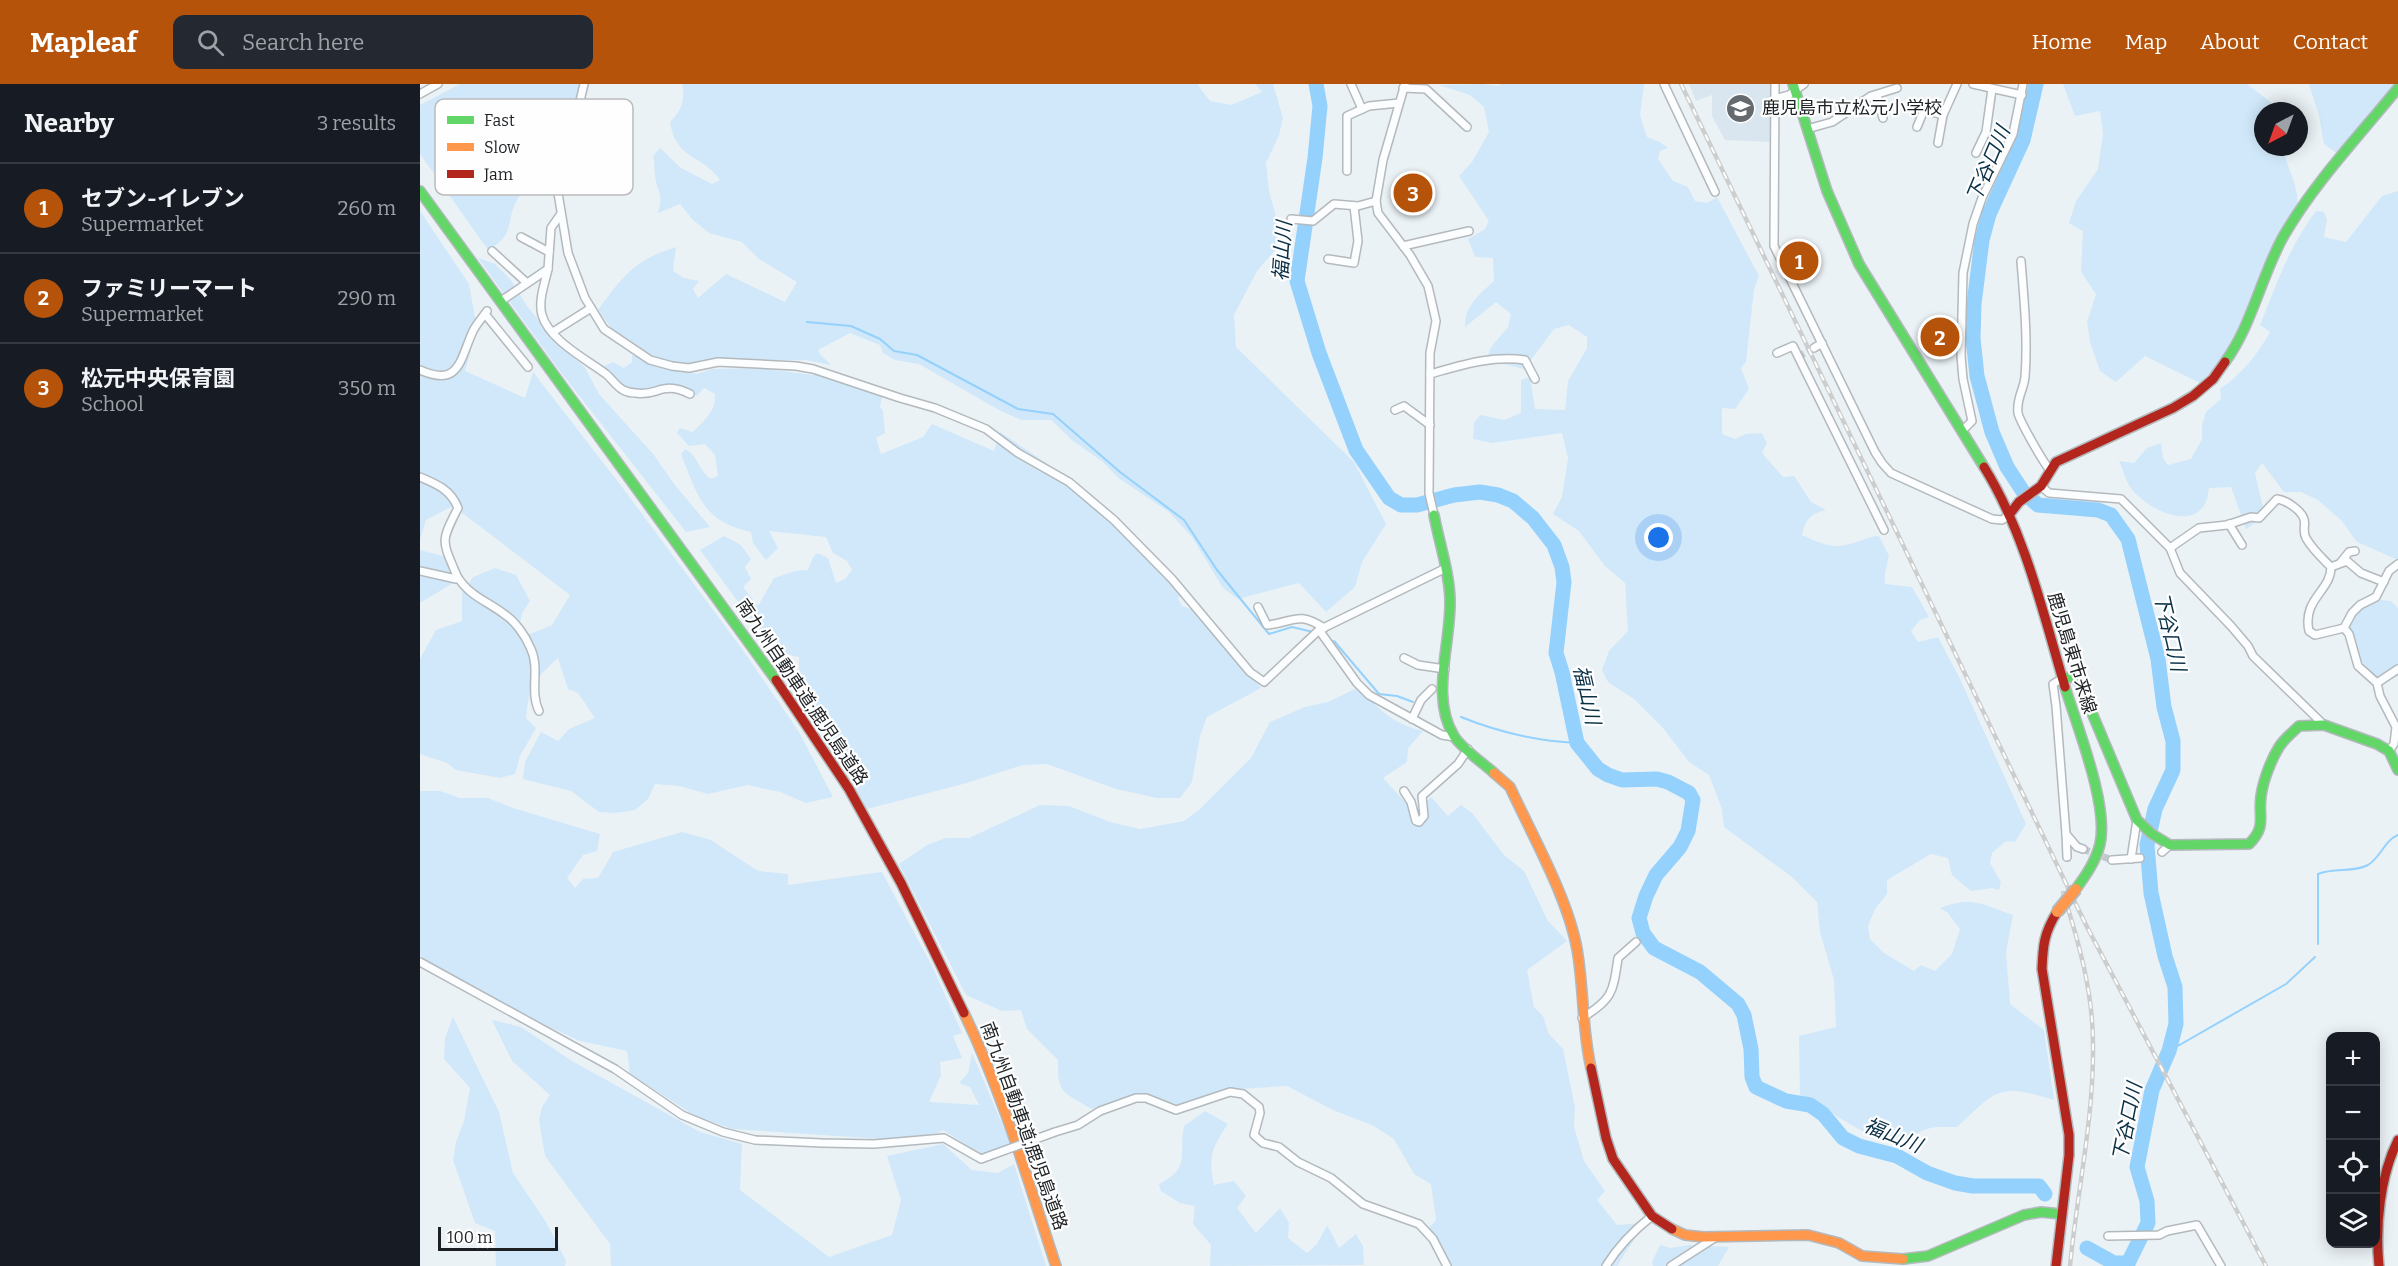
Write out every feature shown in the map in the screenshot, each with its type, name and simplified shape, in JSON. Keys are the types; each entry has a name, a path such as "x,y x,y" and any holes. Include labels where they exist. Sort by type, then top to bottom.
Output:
{"main road":[{"name":"鹿児島東市来線","path":"1794,88 1827,191 1859,264 1880,302 1989,475 2009,515 2027,561 2097,791 2104,832 2096,858 2047,928 2043,944 2042,969 2069,1135 2069,1155 2056,1266"},
{"path":"2009,515 2019,502 2038,489 2049,469 2063,457 2173,408 2193,396 2213,379 2237,346 2272,259 2303,204 2398,88"},
{"name":"南九州自動車道;鹿児島道路","path":"420,191 552,375 723,605 826,752 901,883 958,998 1004,1110 1056,1266"},
{"path":"1434,515 1446,567 1450,597 1450,628 1441,694 1444,713 1454,737 1510,787 1567,911 1577,949 1582,1018 1606,1138 1613,1159 1624,1178 1652,1216 1663,1225 1685,1235 1716,1237 1808,1235 1839,1243 1862,1256 1894,1260 1928,1256 2024,1215 2041,1212 2061,1214"},
{"path":"2063,678 2073,677 2079,682 2140,824 2165,846 2241,845 2253,841 2260,828 2264,783 2280,745 2299,726 2324,725 2377,744 2389,751 2398,770"},
{"path":"2379,1266 2376,1251 2389,1158 2398,1140"}],"street":[{"path":"420,94 438,84"},
{"path":"580,99 584,84"},
{"path":"1351,84 1362,109"},
{"path":"1664,84 1715,192"},
{"path":"1775,84 1774,246 1875,452 1882,464 1891,472 1992,519 2002,520 2009,515"},
{"path":"1774,99 1780,99 1794,88 1804,84"},
{"path":"1938,143 1943,115 1957,84"},
{"path":"1973,84 2022,95"},
{"path":"1962,430 1972,421 1963,379 1961,356 1963,273 1973,224 1982,198 2013,134 2023,84"},
{"path":"1434,515 1429,493 1430,353 1436,321 1428,286 1403,246 1378,213 1376,201 1383,160 1404,86 1426,89 1467,127"},
{"path":"1976,153 1986,132 1993,87"},
{"path":"1807,129 1832,122 1877,95 1897,88"},
{"path":"1877,95 1883,118"},
{"path":"1347,171 1347,116 1384,103 1399,103"},
{"path":"1917,127 1924,110 1943,115"},
{"path":"559,195 560,215 568,253 591,308 604,329 650,360 689,368 718,362 813,369 935,408 986,429 1018,453 1069,482 1114,520 1172,579 1250,672 1264,682 1322,629 1446,567"},
{"path":"1291,219 1313,222 1334,204 1354,206 1376,201"},
{"path":"1328,259 1354,263 1358,242 1354,206"},
{"path":"560,215 551,228 548,269 541,304 542,316 553,332 571,350 607,375 622,389 641,394 669,387 678,388 690,394"},
{"path":"1403,246 1469,231"},
{"path":"521,237 549,252"},
{"path":"492,251 527,283"},
{"path":"2020,261 2025,318 2025,379 2019,394 2018,414 2039,455 2049,469"},
{"path":"504,299 548,269"},
{"path":"553,332 591,308"},
{"path":"420,370 433,376 444,377 459,367 474,328 486,313 528,367"},
{"path":"1814,348 1822,343"},
{"path":"1777,353 1793,346 1884,530"},
{"path":"1430,374 1482,360 1507,357 1525,360 1535,378"},
{"path":"1395,410 1404,406 1430,425"},
{"path":"420,477 441,485 448,491 458,508 444,537 446,549 463,586 475,597 513,621 530,647 536,664 535,702 539,711"},
{"path":"2038,489 2049,493 2121,499 2170,548 2180,573 2248,646 2253,656 2324,725"},
{"path":"2170,548 2199,528 2229,524 2250,516 2259,518 2277,499 2283,500 2297,510 2304,519 2304,534 2310,546 2331,567 2331,575 2314,598 2309,611 2309,631 2315,635 2344,628 2352,613 2360,605 2376,597 2389,571 2398,564"},
{"path":"2229,524 2242,544"},
{"path":"2341,562 2349,552 2355,550"},
{"path":"2331,567 2347,561 2361,573 2384,582"},
{"path":"420,571 456,579 457,576"},
{"path":"1258,607 1268,625 1292,618 1314,621 1322,629 1357,683 1369,695 1442,735 1454,737"},
{"path":"2344,628 2349,634 2358,666 2378,683 2380,696 2396,728 2394,744 2389,751"},
{"path":"1404,658 1418,665 1444,669"},
{"path":"2378,683 2398,669"},
{"path":"2063,678 2053,684 2052,688 2057,714 2067,857"},
{"path":"1412,719 1421,700 1432,689"},
{"path":"1404,790 1411,802 1416,821 1419,822 1424,816 1422,796 1458,764 1468,750"},
{"path":"2131,859 2140,824"},
{"path":"2066,834 2077,847 2083,849"},
{"path":"2112,860 2140,858"},
{"path":"1582,1018 1606,1000 1614,988 1618,958 1636,942"},
{"path":"420,962 615,1069 682,1115 723,1132 755,1140 874,1144 944,1138 981,1159 1078,1125 1100,1111 1136,1098 1146,1098 1176,1110 1230,1092 1244,1094 1259,1107 1260,1113 1254,1135 1263,1143 1279,1147 1298,1162 1331,1178 1363,1204 1419,1224 1433,1239 1447,1266"},
{"path":"1606,1266 1617,1247 1631,1232 1652,1216"},
{"path":"2108,1236 2159,1235 2167,1231 2197,1225 2222,1266"},
{"path":"1671,1266 1716,1237"}],"shaded area":[{"path":"460,84 590,84 585,99 435,99 435,175 420,154 420,105"},
{"path":"682,84 1197,84 1210,101 1231,105 1262,92 1255,84 1273,84 1283,118 1279,135 1266,163 1269,191 1278,224 1275,250 1257,271 1234,315 1236,347 1354,462 1386,524 1362,562 1355,587 1326,612 1299,583 1238,599 1223,588 1192,537 1169,512 1117,477 1103,462 1073,441 1051,420 1021,420 999,410 919,364 895,360 883,353 880,345 850,333 818,350 831,365 806,360 736,361 686,367 659,361 622,343 598,310 623,279 639,264 676,247 673,271 684,278 699,281 693,289 698,298 726,274 785,302 797,282 759,259 742,242 709,233 693,220 680,204 658,213 660,197 653,156 660,148 681,168 712,184 720,180 713,171 683,150 673,135 670,122 682,105"},
{"path":"1500,84 1644,84 1640,115 1647,137 1668,148 1660,151 1658,159 1673,181 1688,187 1695,201 1707,203 1717,197 1759,276 1754,289 1746,362 1741,368 1749,389 1735,409 1722,408 1722,434 1735,439 1746,434 1762,433 1767,443 1762,453 1783,477 1794,476 1811,502 1826,510 1810,518 1802,535 1834,546 1879,536 1889,556 1885,584 1912,587 1929,617 1920,620 1911,631 1918,642 1938,637 1961,681 2026,824 2015,842 2006,841 1992,853 1990,863 2001,882 1999,890 1992,888 1971,891 1952,875 1948,858 1931,854 1887,880 1887,894 1875,909 1868,926 1870,939 1884,953 1914,971 1921,965 1935,971 1952,954 1960,929 1948,913 1940,908 1969,902 2013,915 2006,952 2010,1004 2044,1030 2054,1100 2021,1092 2000,1093 1982,1104 1957,1127 1926,1129 1910,1139 1869,1135 1800,1095 1799,1036 1836,1027 1834,980 1820,932 1817,902 1792,877 1724,827 1722,809 1709,775 1689,762 1663,728 1634,699 1608,682 1602,670 1609,651 1628,631 1625,583 1604,565 1579,531 1553,514 1562,497 1568,458 1562,433 1492,443 1473,439 1474,423 1480,415 1504,420 1521,413 1521,380 1530,377 1535,409 1565,410 1568,381 1587,348 1587,337 1569,325 1554,329 1524,369 1500,363 1484,366 1491,347 1508,327 1511,314 1496,302 1465,327 1470,307 1494,281 1493,258 1475,257 1468,239 1485,229 1489,221 1459,176 1472,162 1489,132 1484,107 1470,95 1439,85 1499,86"},
{"name":"鹿児島市立松元小学校","path":"1689,84 1771,84 1770,142 1725,140 1712,116 1712,95 1696,101"},
{"path":"2063,84 2247,84 2270,102 2254,102 2254,156 2285,156 2296,191 2297,204 2269,255 2243,318 2219,363 2200,383 2145,356 2116,382 2100,371 2090,342 2087,322 2096,294 2081,272 2083,231 2069,223 2076,201 2098,169 2103,134 2100,111 2075,116"},
{"path":"2309,84 2398,84 2339,155 2324,144 2319,116"},
{"path":"2398,191 2398,560 2357,542 2342,521 2318,500 2301,492 2284,492 2262,463 2255,473 2265,516 2246,529 2231,487 2209,488 2206,502 2199,511 2190,516 2168,514 2156,509 2137,495 2128,484 2119,461 2134,463 2147,448 2161,443 2163,458 2168,465 2191,459 2202,439 2202,425 2206,412 2221,399 2220,389 2248,364 2270,332 2260,325 2291,251 2316,211 2324,212 2327,220 2324,237 2346,242 2382,196"},
{"path":"449,195 520,195 513,208 503,239 488,250"},
{"path":"420,211 469,284 477,328 465,371 525,398 533,372 742,649 799,732 833,797 806,803 780,792 747,785 708,794 679,786 655,784 648,799 635,810 615,813 599,812 571,791 523,779 525,762 541,732 558,741 569,729 595,718 578,693 568,689 558,658 543,672 531,690 526,718 536,728 520,756 515,774 500,778 456,770 447,763 420,754 420,659 436,630 462,621 462,594 473,577 495,568 516,575 530,601 522,613 519,629 530,634 552,625 570,595 453,506 426,520 420,540"},
{"path":"478,258 495,264 510,279 527,306 545,328 585,368 599,394 654,455 674,484 710,527 686,532 559,370"},
{"path":"632,355 670,368 697,374 712,369 759,368 813,375 836,372 882,397 880,407 883,411 885,433 876,438 881,454 923,437 932,424 994,451 1000,432 1049,465 1119,521 1186,591 1178,598 1182,606 1197,611 1226,649 1261,688 1207,717 1200,736 1192,782 1180,798 1157,798 1116,789 1047,764 1023,765 963,784 867,809 834,745 826,714 809,700 799,679 799,657 775,652 700,550 724,536 741,545 751,559 745,567 751,579 743,587 758,606 774,578 795,571 808,570 813,557 818,553 828,558 836,583 845,579 852,570 847,561 833,553 826,537 769,531 778,548 766,560 753,543 751,532 722,521 712,514 698,494 681,454 685,449 689,452 711,479 718,476 715,455 705,444 689,446 677,433 680,428 693,432 702,423 712,410 715,394 704,388 697,396 680,386 665,392 627,398 598,369 613,362 624,368 632,362"},
{"path":"420,550 450,558 453,583 420,603"},
{"path":"2372,599 2391,601 2398,608 2398,676 2380,683 2351,648 2350,630 2332,632"},
{"path":"1359,687 1394,720 1423,731 1408,748 1407,762 1383,778 1414,812 1431,797 1448,816 1461,805 1472,813 1504,855 1524,871 1548,921 1567,941 1527,970 1534,1007 1543,1016 1549,1034 1563,1049 1575,1107 1574,1127 1584,1161 1605,1191 1597,1200 1617,1225 1643,1223 1618,1266 1442,1266 1424,1233 1436,1220 1431,1184 1414,1174 1394,1139 1374,1126 1333,1110 1287,1086 1241,1089 1182,1112 1155,1101 1121,1102 1091,1109 1068,1095 1061,1087 1058,1060 1027,1029 1021,1010 1002,1011 966,995 899,864 927,845 946,838 969,838 1040,805 1069,806 1110,822 1140,829 1184,821 1200,809 1251,758 1270,722 1305,707 1328,702"},
{"path":"420,791 440,791 460,798 488,798 513,808 600,834 597,851 583,855 567,878 575,888 583,879 598,878 613,852 682,832 711,840 758,871 788,874 788,885 882,872 933,968 962,1033 953,1036 962,1058 940,1062 941,1075 929,1102 979,1105 970,1087 959,1083 968,1073 972,1053 1011,1145 981,1155 943,1130 932,1136 911,1141 733,1129 697,1117 630,1074 627,1051 580,1041 503,1006 420,956"},
{"path":"453,1017 499,1112 513,1173 546,1222 566,1261 565,1266 496,1266 495,1231 475,1223 453,1160 470,1088 444,1059 445,1038"},
{"path":"492,1020 521,1027 572,1061 700,1132 742,1144 740,1190 829,1257 892,1235 901,1200 887,1156 943,1144 972,1170 998,1173 1014,1164 1046,1266 611,1266 610,1244 545,1156 539,1120 542,1107 550,1095 512,1061"},
{"path":"1205,1111 1228,1124 1218,1139 1213,1153 1211,1167 1214,1185 1234,1181 1246,1196 1237,1208 1256,1233 1280,1208 1289,1223 1288,1238 1307,1253 1317,1244 1327,1225 1339,1248 1356,1234 1363,1246 1364,1265 1210,1266 1211,1245 1193,1224 1195,1206 1180,1203 1161,1191 1159,1184 1176,1172 1180,1166 1184,1126"},
{"path":"1660,1245 1671,1248 1688,1245 1729,1247 1718,1266 1653,1266 1652,1262"}],"waterway":[{"name":"福山川","path":"1316,84 1320,106 1315,158 1297,281 1319,353 1356,450 1389,498 1401,505 1417,505 1454,495 1480,492 1498,495 1513,501 1533,518 1554,545 1562,567 1564,582 1556,653 1577,743 1598,769 1608,775 1622,780 1657,779 1668,782 1689,793 1693,800 1688,831 1680,847 1656,875 1646,896 1639,918 1643,933 1654,948 1700,972 1738,1004 1744,1015 1751,1049 1752,1077 1756,1087 1786,1101 1810,1105 1823,1114 1843,1138 1859,1146 1897,1156 1927,1173 1955,1183 1973,1186 2039,1186 2045,1194"},
{"name":"下谷口川","path":"2036,84 2023,140 1989,214 1982,240 1974,304 1973,338 1977,376 1992,432 2007,467 2024,493 2038,505 2098,510 2111,515 2128,539 2158,659 2164,707 2173,741 2173,770 2155,809 2147,845 2151,893 2165,956 2175,987 2176,1024 2169,1051 2152,1090 2137,1167 2147,1201 2148,1223 2128,1263"},
{"path":"807,322 851,326 880,339 894,351 917,355 1018,409 1053,414 1120,472 1184,520 1217,570 1269,634 1292,627 1313,632"},
{"path":"1334,641 1379,694 1397,696 1413,702"},
{"path":"1461,717 1518,735 1577,743"},
{"path":"2318,944 2318,874 2356,869 2368,865 2389,841 2398,835"},
{"path":"2169,1051 2286,984 2315,957"},
{"name":"福山川","path":"2087,1248 2114,1263 2128,1263"}],"tunnel":[{"path":"1798,357 1814,348"},
{"path":"2083,849 2112,860"}],"railway":[{"path":"1681,84 2086,925 2266,1266"},
{"path":"2063,893 2084,968 2091,1006 2093,1044 2091,1100 2070,1266"}],"traffic: fast":[{"path":"1793,84 1827,191 1859,264 1984,467"},
{"path":"2225,362 2249,317 2275,252 2295,217 2338,160 2398,88"},
{"path":"420,191 776,680"},
{"path":"1434,515 1450,591 1443,670 1443,704 1447,721 1457,741 1494,773"},
{"path":"2063,678 2073,677 2079,682 2137,820 2152,834 2170,845 2249,844 2260,827 2261,796 2270,764 2281,744 2299,726 2324,725 2377,744 2389,751 2398,770"},
{"path":"2065,687 2096,788 2102,828 2096,856 2076,889"},
{"path":"1903,1259 1928,1256 2024,1215 2041,1212 2061,1214"}],"traffic: slow":[{"path":"1494,773 1510,787 1566,909 1577,949 1591,1068"},
{"path":"2057,912 2076,889"},
{"path":"964,1013 1003,1106 1056,1266"},
{"path":"1672,1229 1685,1235 1704,1237 1808,1235 1839,1243 1862,1256 1903,1259"}],"traffic: jam":[{"path":"2009,515 2019,502 2041,486 2056,462 2173,408 2193,396 2213,379 2225,362"},
{"path":"1984,467 2022,546 2041,602 2065,687"},
{"path":"776,680 849,789 901,883 964,1013"},
{"path":"2056,1266 2069,1155 2069,1135 2042,969 2045,939 2057,912"},
{"path":"1591,1068 1606,1138 1613,1159 1652,1216 1672,1229"},
{"path":"2379,1266 2380,1202 2387,1169 2398,1140"}],"place":[{"name":"鹿児島市立松元小学校","path":"1741,108"},
{"name":"松元中央保育園","path":"1413,193"},
{"name":"セブン-イレブン","path":"1799,261"},
{"name":"ファミリーマート","path":"1940,337"}]}
